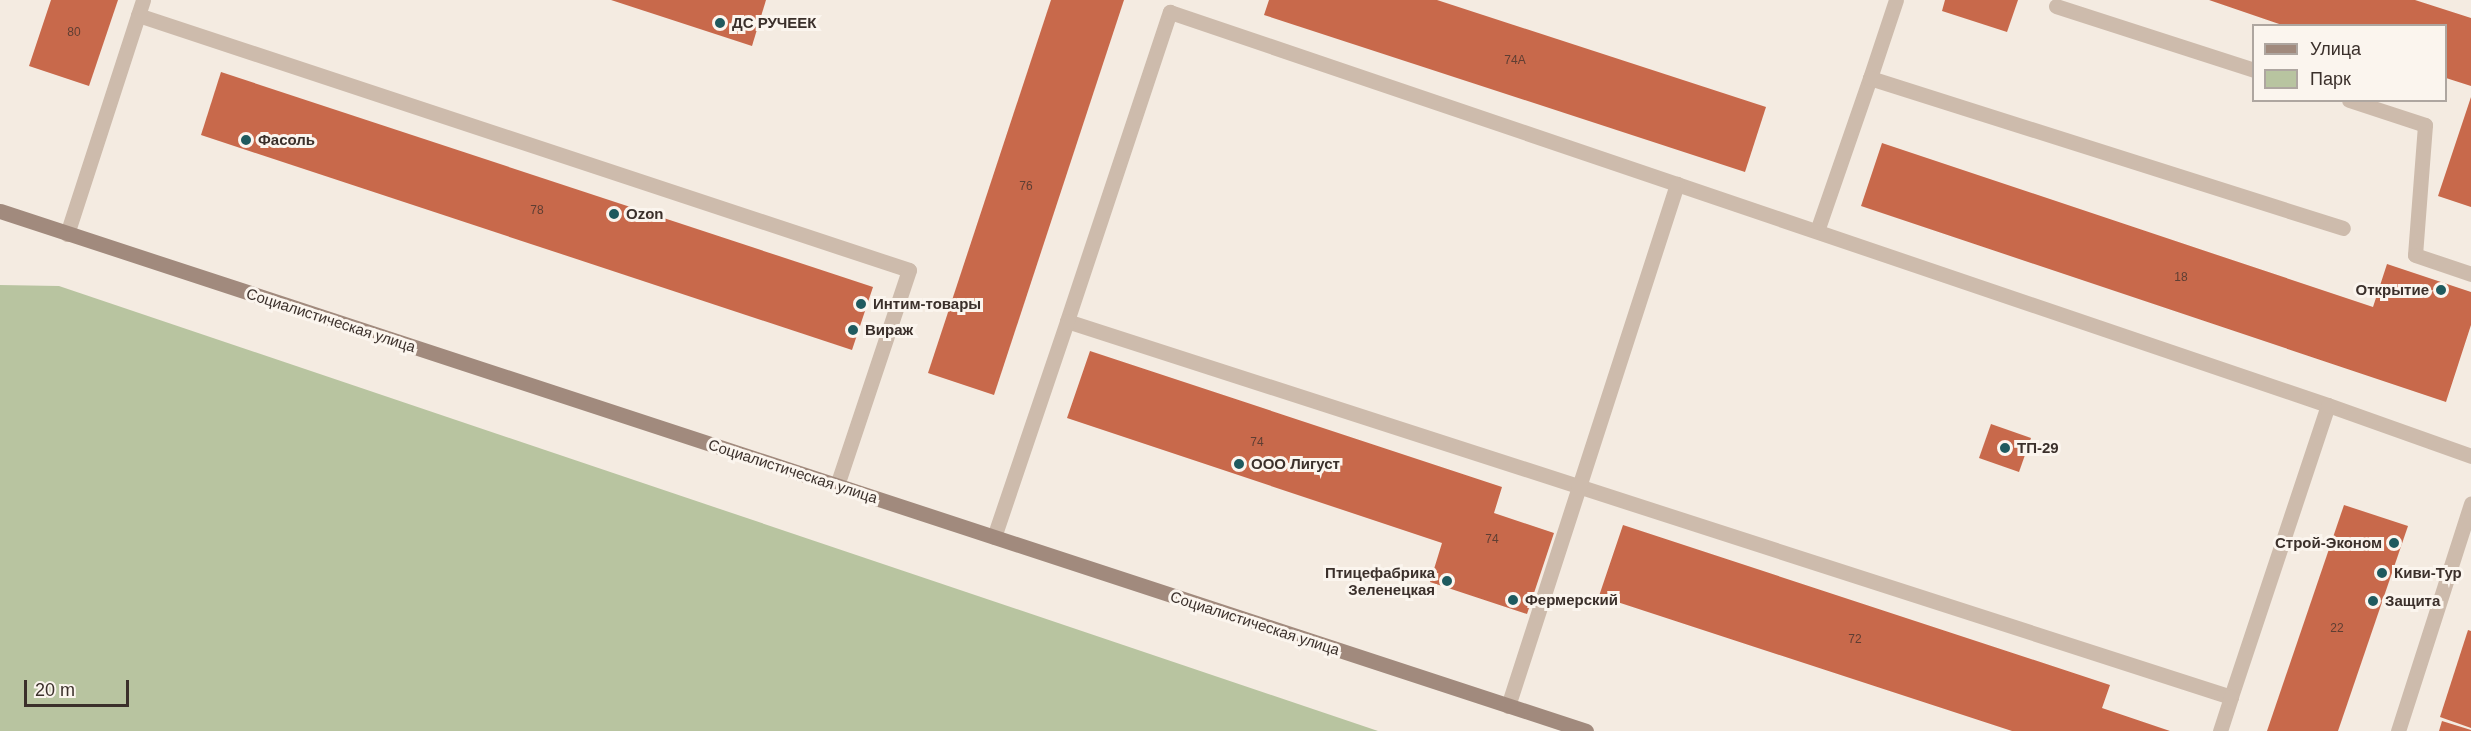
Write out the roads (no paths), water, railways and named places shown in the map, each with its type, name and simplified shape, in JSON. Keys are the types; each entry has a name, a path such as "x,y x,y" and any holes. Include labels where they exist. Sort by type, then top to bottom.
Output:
{"main road":[{"name":"Социалистическая улица","path":"0,212 1586,731"}],"lane":[{"path":"68,234 143,0"},
{"path":"1817,231 1896,0"},
{"path":"2056,6 2252,70"},
{"path":"994,537 1170,12 2328,405 2471,456"},
{"path":"138,15 909,270 837,485"},
{"path":"1870,78 2343,228"},
{"path":"2355,102 2425,125 2415,255 2471,274"},
{"path":"1508,706 1677,184"},
{"path":"1067,321 2231,697"},
{"path":"2220,731 2328,405"},
{"path":"2398,731 2471,503"}],"place":[{"name":"ДС РУЧЕЕК","path":"720,23"},
{"name":"Фасоль","path":"246,140"},
{"name":"Ozon","path":"614,214"},
{"name":"Открытие","path":"2441,290"},
{"name":"Интим-товары","path":"861,304"},
{"name":"Вираж","path":"853,330"},
{"name":"ТП-29","path":"2005,448"},
{"name":"ООО Лигуст","path":"1239,464"},
{"name":"Строй-Эконом","path":"2394,543"},
{"name":"Киви-Тур","path":"2382,573"},
{"name":"Птицефабрика Зеленецкая","path":"1447,581"},
{"name":"Фермерский","path":"1513,600"},
{"name":"Защита","path":"2373,601"}]}
